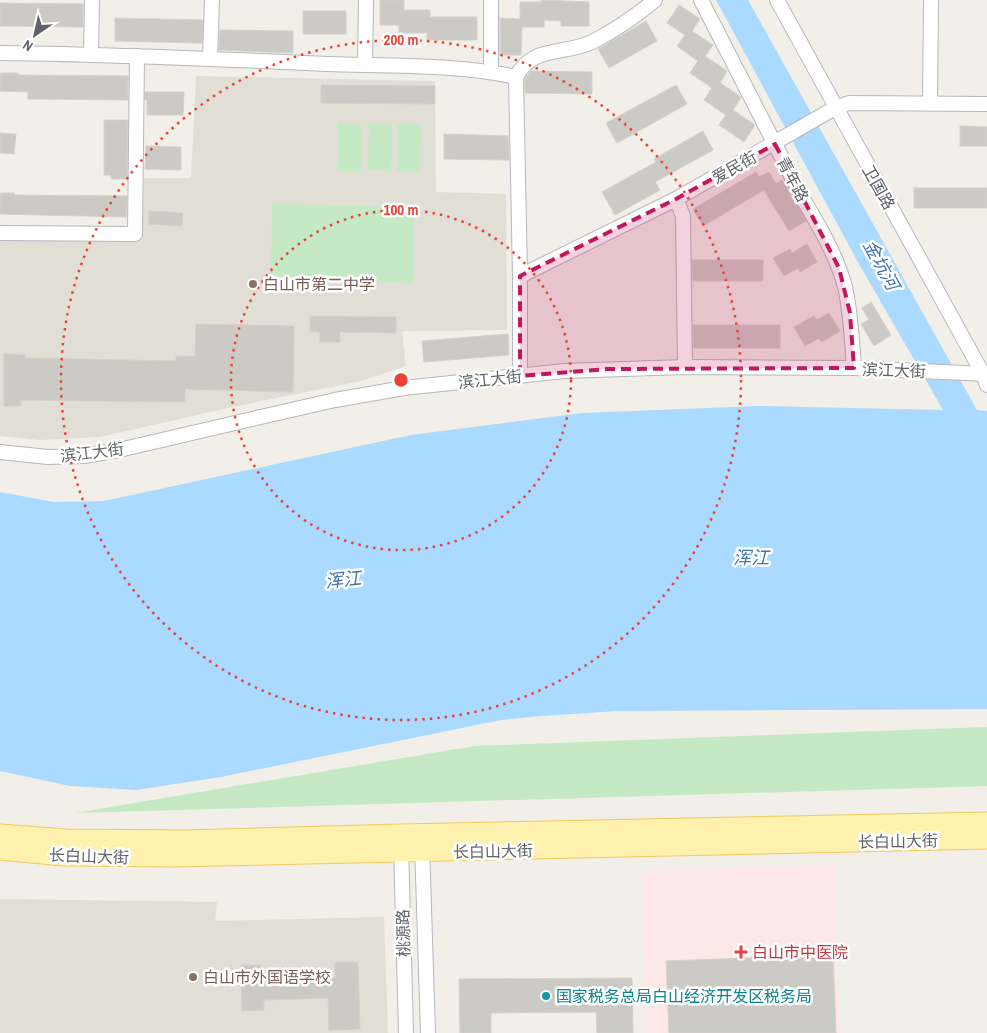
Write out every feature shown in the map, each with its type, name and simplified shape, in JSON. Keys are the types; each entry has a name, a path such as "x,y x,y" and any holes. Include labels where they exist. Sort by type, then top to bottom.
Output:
{"main road":[{"name":"长白山大街","path":"0,850 63,856 118,858 401,853 422,843 892,823 987,822"},
{"name":"长白山大街","path":"0,834 66,839 186,840 400,834 422,843 987,839"}],"street":[{"path":"91,54 92,0"},
{"path":"210,59 212,0"},
{"path":"365,65 366,0"},
{"path":"491,0 491,72"},
{"path":"520,376 516,77 521,67 532,58 592,42 645,9 655,0"},
{"name":"青年路","path":"701,0 778,142 839,268 850,313 854,368"},
{"name":"卫国路","path":"777,0 835,108 986,378"},
{"path":"930,103 931,0"},
{"path":"0,53 91,54 365,65 491,72 516,77"},
{"path":"0,233 135,234 138,56"},
{"name":"爱民街","path":"520,276 676,199 835,108 849,103 862,102 987,104"},
{"path":"676,199 683,216 685,367"},
{"name":"滨江大街","path":"0,452 48,457 84,456 119,450 344,399 404,388 564,371 685,367 854,368 963,373 986,378"},
{"name":"桃源路","path":"400,834 406,1033"},
{"name":"桃源路","path":"422,843 428,1033"}],"highlighted area":[{"path":"775,144 839,268 850,313 854,368 607,369 520,376 520,276 676,199"}],"shaded area":[{"name":"白山市第二中学","path":"196,76 435,81 436,192 506,194 507,330 402,331 406,366 361,381 237,406 100,437 39,440 0,436 0,237 142,239 144,178 191,178"},
{"name":"白山市中医院","path":"835,865 840,1033 647,1033 642,871"},
{"name":"白山市外国语学校","path":"0,899 217,902 215,921 384,917 388,1033 0,1033"}],"green space":[{"path":"338,123 361,124 361,171 338,171"},
{"path":"369,123 392,123 391,171 368,170"},
{"path":"398,124 421,124 420,171 397,171"},
{"path":"272,204 414,207 413,283 271,281"},
{"path":"987,727 987,786 75,813 474,746"}],"water":[{"name":"浑江","path":"716,0 748,0 977,410 987,411 987,709 618,711 541,716 501,720 221,777 136,790 70,786 0,771 0,492 53,502 104,501 411,435 582,413 758,406 943,410 859,264"}],"building":[{"path":"380,0 404,0 404,10 430,10 430,17 477,17 477,40 427,40 427,33 399,33 399,25 380,25"},
{"path":"541,0 589,2 589,26 561,26 561,21 544,20 544,27 522,27 521,55 500,55 500,18 520,19 520,2 541,2"},
{"path":"0,3 83,4 83,27 0,26"},
{"path":"679,5 700,19 692,31 713,45 705,56 727,71 720,83 741,97 733,110 755,125 744,142 719,125 726,115 704,100 712,88 690,73 698,61 677,46 685,35 667,23"},
{"path":"303,11 346,11 346,34 303,34"},
{"path":"115,18 203,20 202,43 115,41"},
{"path":"646,21 657,41 609,68 598,49"},
{"path":"220,30 293,31 293,53 219,50"},
{"path":"531,71 592,72 592,94 525,93 525,79"},
{"path":"0,73 18,73 18,75 128,76 128,100 28,99 28,92 0,91"},
{"path":"321,85 435,86 435,104 321,103"},
{"path":"676,85 687,104 617,143 606,123"},
{"path":"145,92 184,92 183,115 147,115"},
{"path":"104,120 128,120 127,179 111,179 111,175 104,175"},
{"path":"960,126 987,127 987,146 960,146"},
{"path":"703,131 713,150 655,182 660,190 615,215 602,192 656,162 654,159"},
{"path":"0,133 16,134 14,154 0,153"},
{"path":"444,134 508,136 509,160 444,159"},
{"path":"146,146 181,147 181,170 145,169"},
{"path":"756,172 759,177 769,172 776,184 782,180 806,221 789,231 764,190 703,226 693,209"},
{"path":"914,188 987,188 987,208 914,208"},
{"path":"0,193 14,193 14,195 127,196 126,217 0,214"},
{"path":"149,211 183,213 182,226 148,224"},
{"path":"807,244 817,262 800,272 798,268 784,276 773,258 790,249 792,253"},
{"path":"692,260 763,260 763,281 693,281"},
{"path":"871,302 891,335 874,346 861,324 869,320 862,308"},
{"path":"829,313 840,331 821,342 819,338 805,346 794,327 814,316 817,320"},
{"path":"310,316 396,317 396,333 340,332 340,342 320,342 320,332 310,332"},
{"path":"196,324 294,326 293,392 185,389 185,402 21,400 21,406 4,406 4,354 25,355 25,358 176,361 176,356 195,356"},
{"path":"693,325 780,325 780,348 694,348"},
{"path":"508,334 509,355 424,362 422,341"},
{"path":"833,955 836,1033 669,1033 666,961"},
{"path":"335,962 358,962 360,1029 329,1030 328,998 264,1000 264,1010 242,1011 241,965 261,965 261,979 335,978"},
{"name":"国家税务总局白山经济开发区税务局","path":"632,978 633,1033 597,1033 596,1012 491,1013 491,1033 460,1033 459,979"}],"place":[{"name":"白山市第二中学","path":"253,284"},
{"name":"白山市中医院","path":"741,952"},
{"name":"白山市外国语学校","path":"193,977"},
{"name":"国家税务总局白山经济开发区税务局","path":"546,996"}],"water label":[{"name":"金坑河","path":"881,265"}]}
